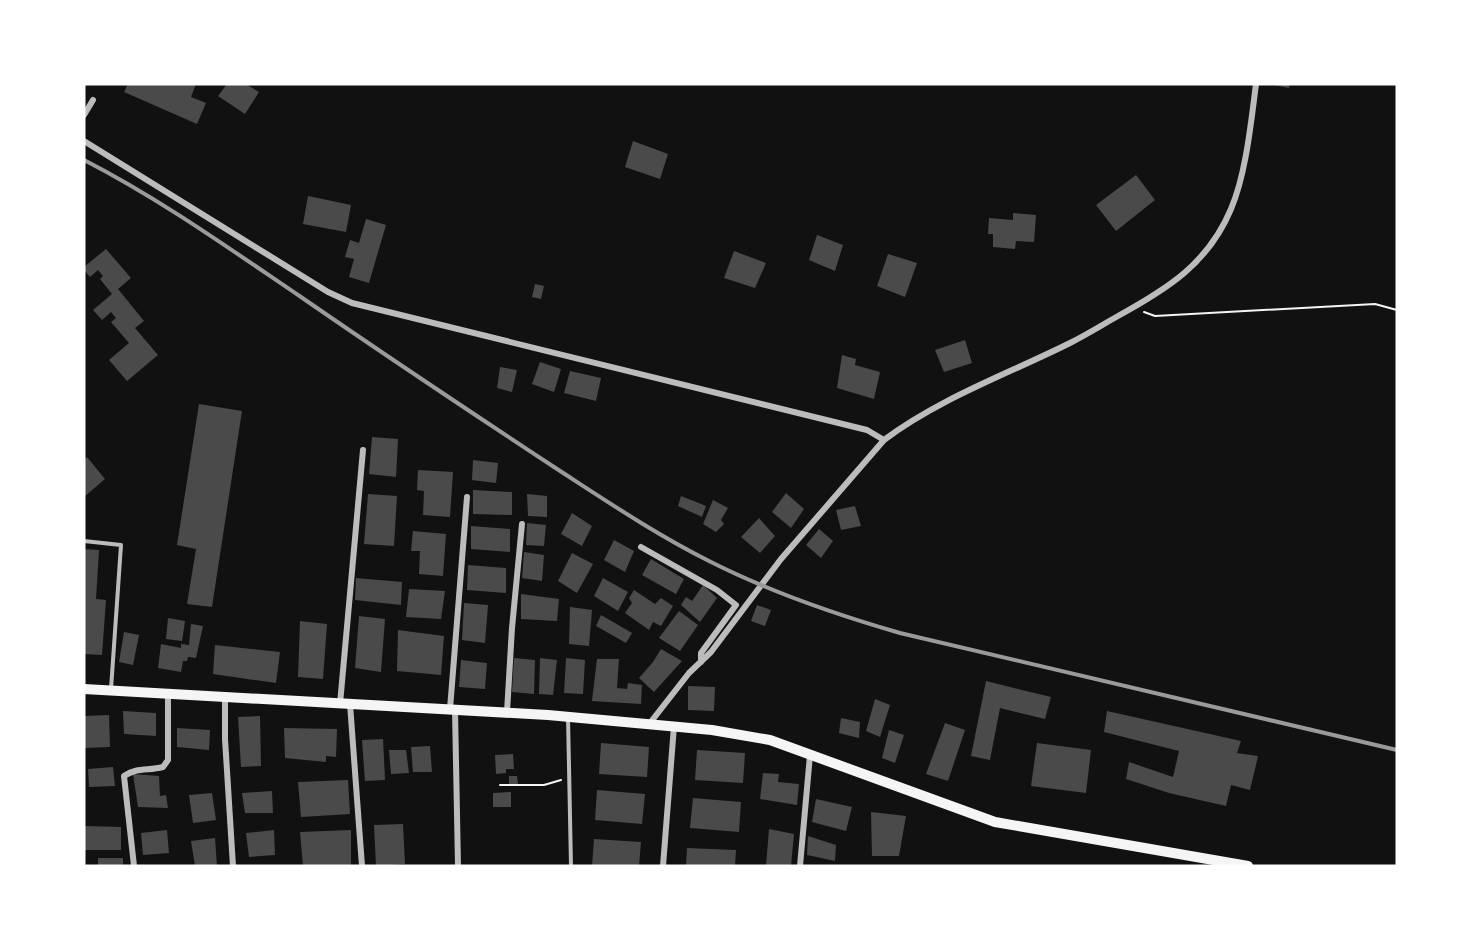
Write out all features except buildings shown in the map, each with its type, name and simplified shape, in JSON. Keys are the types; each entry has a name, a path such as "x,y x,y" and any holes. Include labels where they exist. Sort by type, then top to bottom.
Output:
{"main road":[{"path":"84,689 568,716 650,723 770,740 995,822 1248,866"}],"street":[{"path":"650,723 689,673 711,652 781,559 884,440 900,428 955,398 1072,342 1133,308 1176,282 1195,263 1222,226 1238,192 1256,84"},
{"path":"84,116 93,100"},
{"path":"84,141 328,292 352,303 867,430 884,440"},
{"path":"362,866 345,704 363,450"},
{"path":"458,866 452,710 466,497"},
{"path":"507,712 522,524"},
{"path":"640,547 717,590 736,605 701,652 701,662"},
{"path":"134,866 124,776 133,770 151,771 163,767 168,760 168,694"},
{"path":"225,698 225,739 233,866"},
{"path":"663,866 674,726"},
{"path":"800,866 810,755"}],"lane":[{"path":"84,541 121,544 111,691"},
{"path":"568,716 571,866"}],"path":[{"path":"1133,308 1155,316 1375,304 1397,310"},
{"path":"500,785 544,785 569,777"}],"railway":[{"path":"84,160 140,191 194,225 611,504 669,540 755,583 803,602 900,633 1397,750"}]}
